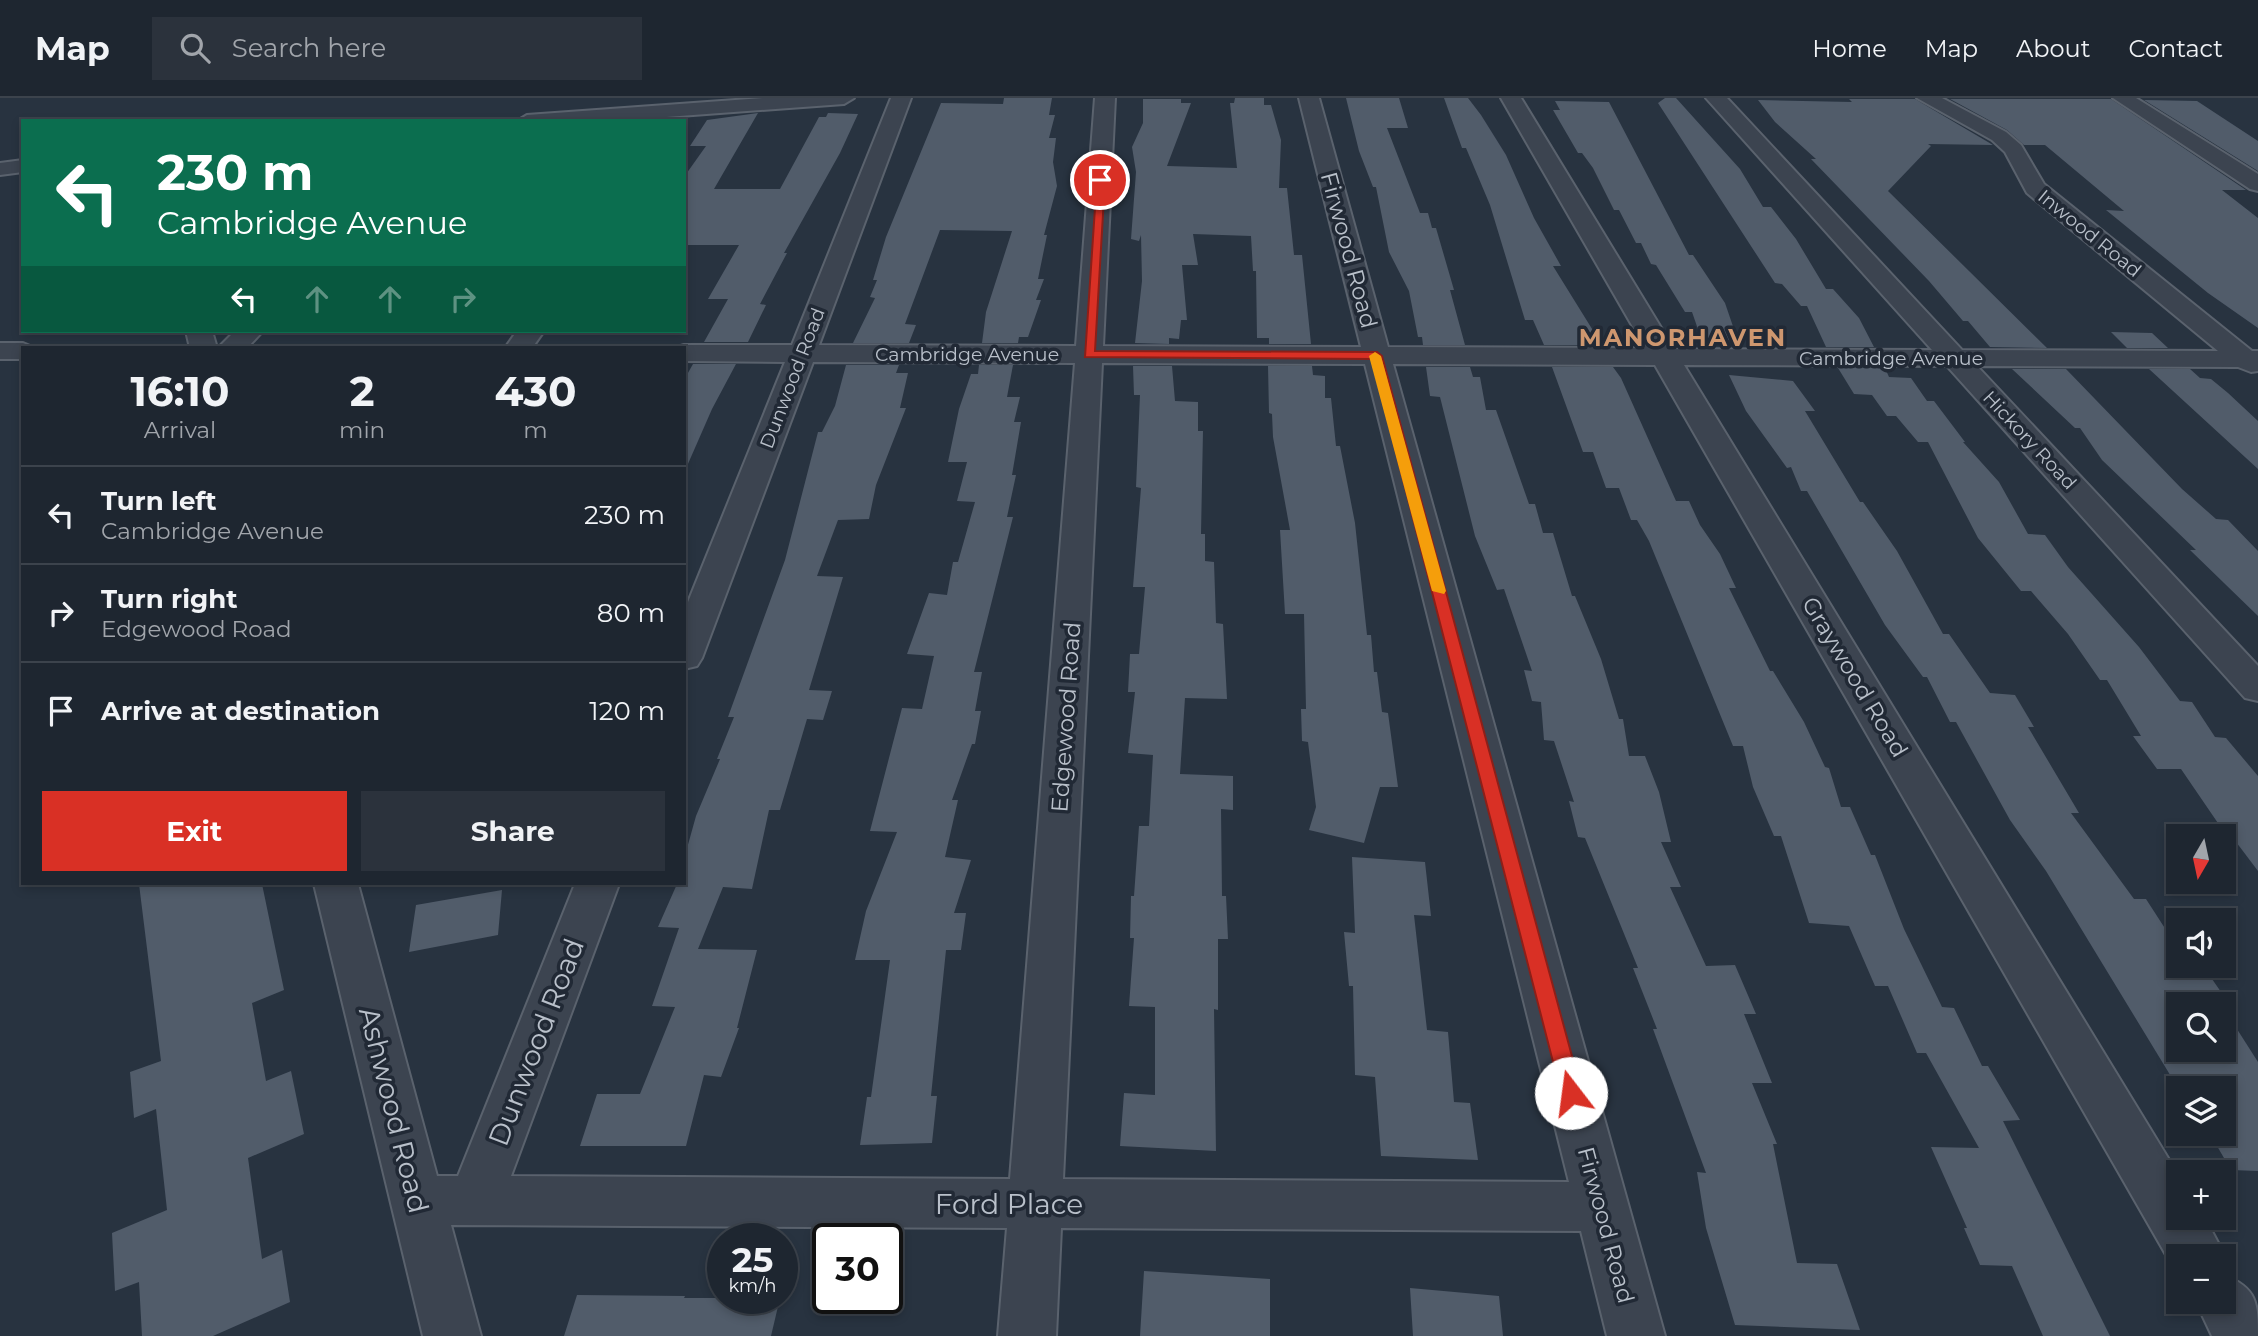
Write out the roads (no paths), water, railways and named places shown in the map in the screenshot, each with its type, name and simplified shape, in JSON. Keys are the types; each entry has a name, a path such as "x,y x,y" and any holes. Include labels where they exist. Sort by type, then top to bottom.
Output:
{"street":[{"path":"590,119 685,116 844,98"},
{"name":"Dunwood Road","path":"686,653 901,98"},
{"name":"Edgewood Road","path":"1027,1336 1105,98"},
{"name":"Firwood Road","path":"1309,98 1636,1336"},
{"name":"Graywood Road","path":"1511,98 2190,1244"},
{"name":"Hickory Road","path":"1716,98 2258,689"},
{"name":"Inwood Road","path":"1927,98 1999,136 2014,149 2035,188 2253,362"},
{"path":"2123,98 2258,184"},
{"path":"0,169 21,166"},
{"path":"233,346 248,333"},
{"path":"0,351 21,351"},
{"name":"Cambridge Avenue","path":"686,353 1955,358 2253,362"},
{"name":"Ashwood Road","path":"336,885 452,1336"},
{"name":"Dunwood Road","path":"475,1200 597,885"},
{"name":"Ford Place","path":"417,1200 1601,1207"},
{"path":"2231,1314 2244,1336"}],"district":[{"name":"MANORHAVEN","path":"1683,338"}]}
